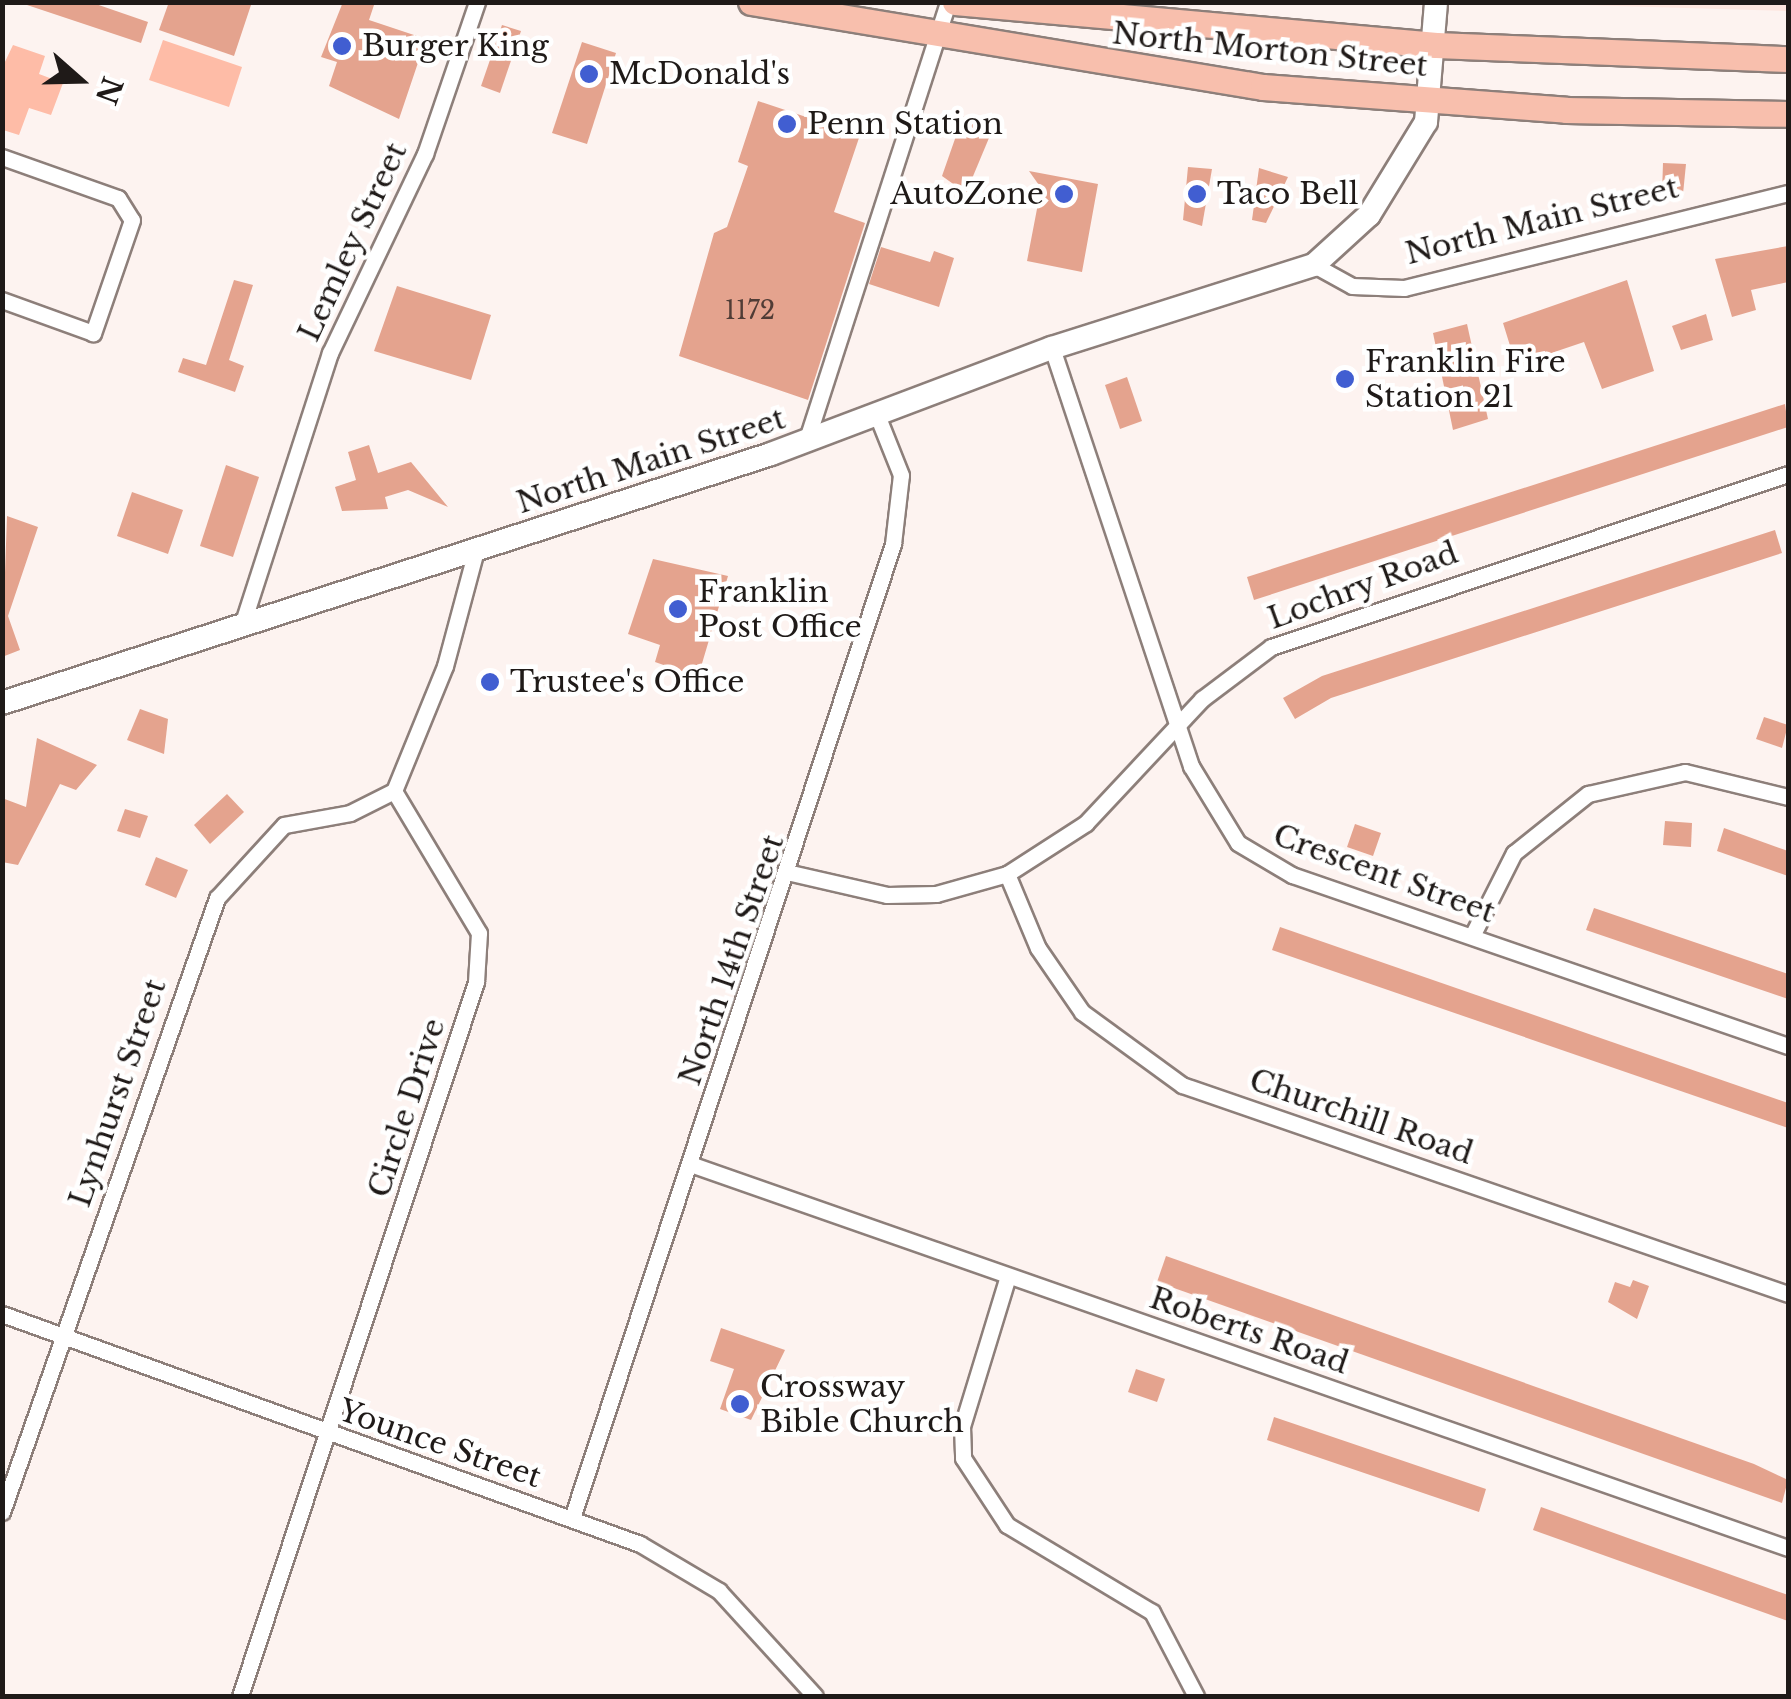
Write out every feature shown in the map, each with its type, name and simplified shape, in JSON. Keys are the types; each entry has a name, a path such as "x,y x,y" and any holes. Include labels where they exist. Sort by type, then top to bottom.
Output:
{"main road":[{"name":"North Morton Street","path":"751,2 936,40 1263,87 1433,99 1788,114"},
{"name":"North Morton Street","path":"952,2 1436,46 1788,59"}],"street":[{"name":"Lemley Street","path":"244,618 330,353 425,154 477,2"},
{"path":"806,442 936,40 952,2"},
{"name":"North Main Street","path":"2,703 244,618 476,550 806,442 1052,348 1314,265 1392,183 1433,99 1436,2"},
{"path":"2,157 118,198 132,220 94,332 2,300"},
{"name":"North Main Street","path":"1314,265 1352,286 1432,284 1788,193"},
{"name":"Crescent Street","path":"1052,348 1180,727 1218,818 1254,856 1788,1046"},
{"name":"North 14th Street","path":"572,1518 792,873 893,544 901,475 878,415"},
{"name":"Lochry Road","path":"792,873 886,895 936,894 1006,874 1086,823 1238,670 1300,632 1788,474"},
{"path":"394,791 445,666 476,550"},
{"path":"1472,936 1514,853 1588,794 1685,772 1788,796"},
{"name":"Lynhurst Street","path":"2,1512 217,898 284,825 350,814 394,791"},
{"name":"Circle Drive","path":"240,1696 331,1436 476,982 479,933 394,791"},
{"name":"Churchill Road","path":"1006,874 1038,948 1082,1012 1182,1084 1788,1294"},
{"name":"Roberts Road","path":"692,1165 1788,1548"},
{"path":"1008,1276 962,1426 963,1458 1007,1525 1152,1612 1196,1696"},
{"name":"Younce Street","path":"2,1314 331,1436 640,1544 719,1591 815,1696"}],"shaded area":[{"path":"1518,2 1788,2 1788,11 1518,3"},
{"path":"163,40 242,67 229,107 149,80"},
{"path":"13,45 45,56 39,74 63,83 51,115 29,108 19,135 3,130 3,66"}],"building":[{"path":"90,2 148,22 141,43 27,5"},
{"path":"169,2 252,2 234,56 159,30"},
{"path":"343,2 375,2 369,20 426,39 399,119 329,86 337,62 321,57"},
{"path":"502,25 521,31 500,93 481,86"},
{"path":"582,42 616,53 587,144 552,133"},
{"path":"758,101 860,135 834,212 865,223 808,400 679,356 714,233 727,227 748,166 738,162"},
{"path":"963,116 994,126 966,193 942,176"},
{"path":"1663,163 1686,164 1683,194 1662,193"},
{"name":"Taco Bell","path":"1188,167 1212,169 1202,226 1183,220"},
{"path":"1259,168 1288,177 1266,223 1252,220"},
{"path":"1029,171 1098,184 1082,272 1027,261 1041,188"},
{"path":"1788,246 1788,282 1751,290 1756,310 1732,317 1715,259"},
{"path":"881,247 930,262 934,251 954,258 939,307 869,284"},
{"path":"234,280 253,285 229,360 244,366 235,392 178,372 183,358 206,365"},
{"path":"1627,280 1654,371 1602,389 1584,342 1516,365 1503,323"},
{"path":"397,286 491,315 471,380 374,351"},
{"path":"1706,314 1713,340 1681,350 1672,326"},
{"path":"1467,324 1488,419 1453,430 1433,333"},
{"path":"1127,377 1142,421 1120,429 1105,385"},
{"path":"1785,404 1788,427 1254,600 1247,577"},
{"path":"369,445 378,473 411,462 448,507 408,490 385,497 388,509 342,511 335,487 356,480 348,452"},
{"path":"226,465 259,477 233,557 200,546"},
{"path":"132,492 183,510 168,554 117,536"},
{"path":"7,516 38,527 8,616 20,650 2,657"},
{"path":"1775,530 1782,553 1331,698 1295,719 1283,698 1322,676"},
{"name":"Franklin Post Office","path":"653,559 728,576 698,677 655,662 660,645 628,634"},
{"path":"140,709 168,719 164,754 127,740"},
{"path":"1764,717 1788,725 1782,748 1756,739"},
{"path":"37,738 97,765 76,790 60,784 18,865 2,862 2,798 26,807"},
{"path":"227,794 244,812 210,844 194,825"},
{"path":"125,809 148,816 140,838 117,831"},
{"path":"1665,821 1692,823 1691,847 1663,845"},
{"path":"1355,824 1381,833 1373,856 1347,847"},
{"path":"1724,828 1788,851 1788,876 1717,851"},
{"path":"156,857 188,870 176,898 145,885"},
{"path":"1594,908 1788,974 1788,999 1586,930"},
{"path":"1280,927 1788,1103 1788,1128 1272,950"},
{"path":"1166,1256 1754,1464 1788,1480 1782,1503 1157,1282"},
{"path":"1633,1280 1649,1286 1637,1319 1608,1302 1615,1282 1630,1287"},
{"path":"721,1328 785,1350 751,1420 720,1409 734,1369 710,1361"},
{"path":"1136,1369 1165,1379 1157,1402 1128,1392"},
{"path":"1274,1417 1486,1489 1479,1512 1267,1440"},
{"path":"1541,1507 1788,1595 1788,1621 1533,1530"}],"place":[{"name":"Burger King","path":"342,46"},
{"name":"McDonald's","path":"589,74"},
{"name":"Penn Station","path":"787,124"},
{"name":"AutoZone","path":"1064,194"},
{"name":"Taco Bell","path":"1197,194"},
{"name":"Franklin Fire Station 21","path":"1345,379"},
{"name":"Franklin Post Office","path":"678,609"},
{"name":"Trustee's Office","path":"490,682"},
{"name":"Crossway Bible Church","path":"740,1404"}]}
